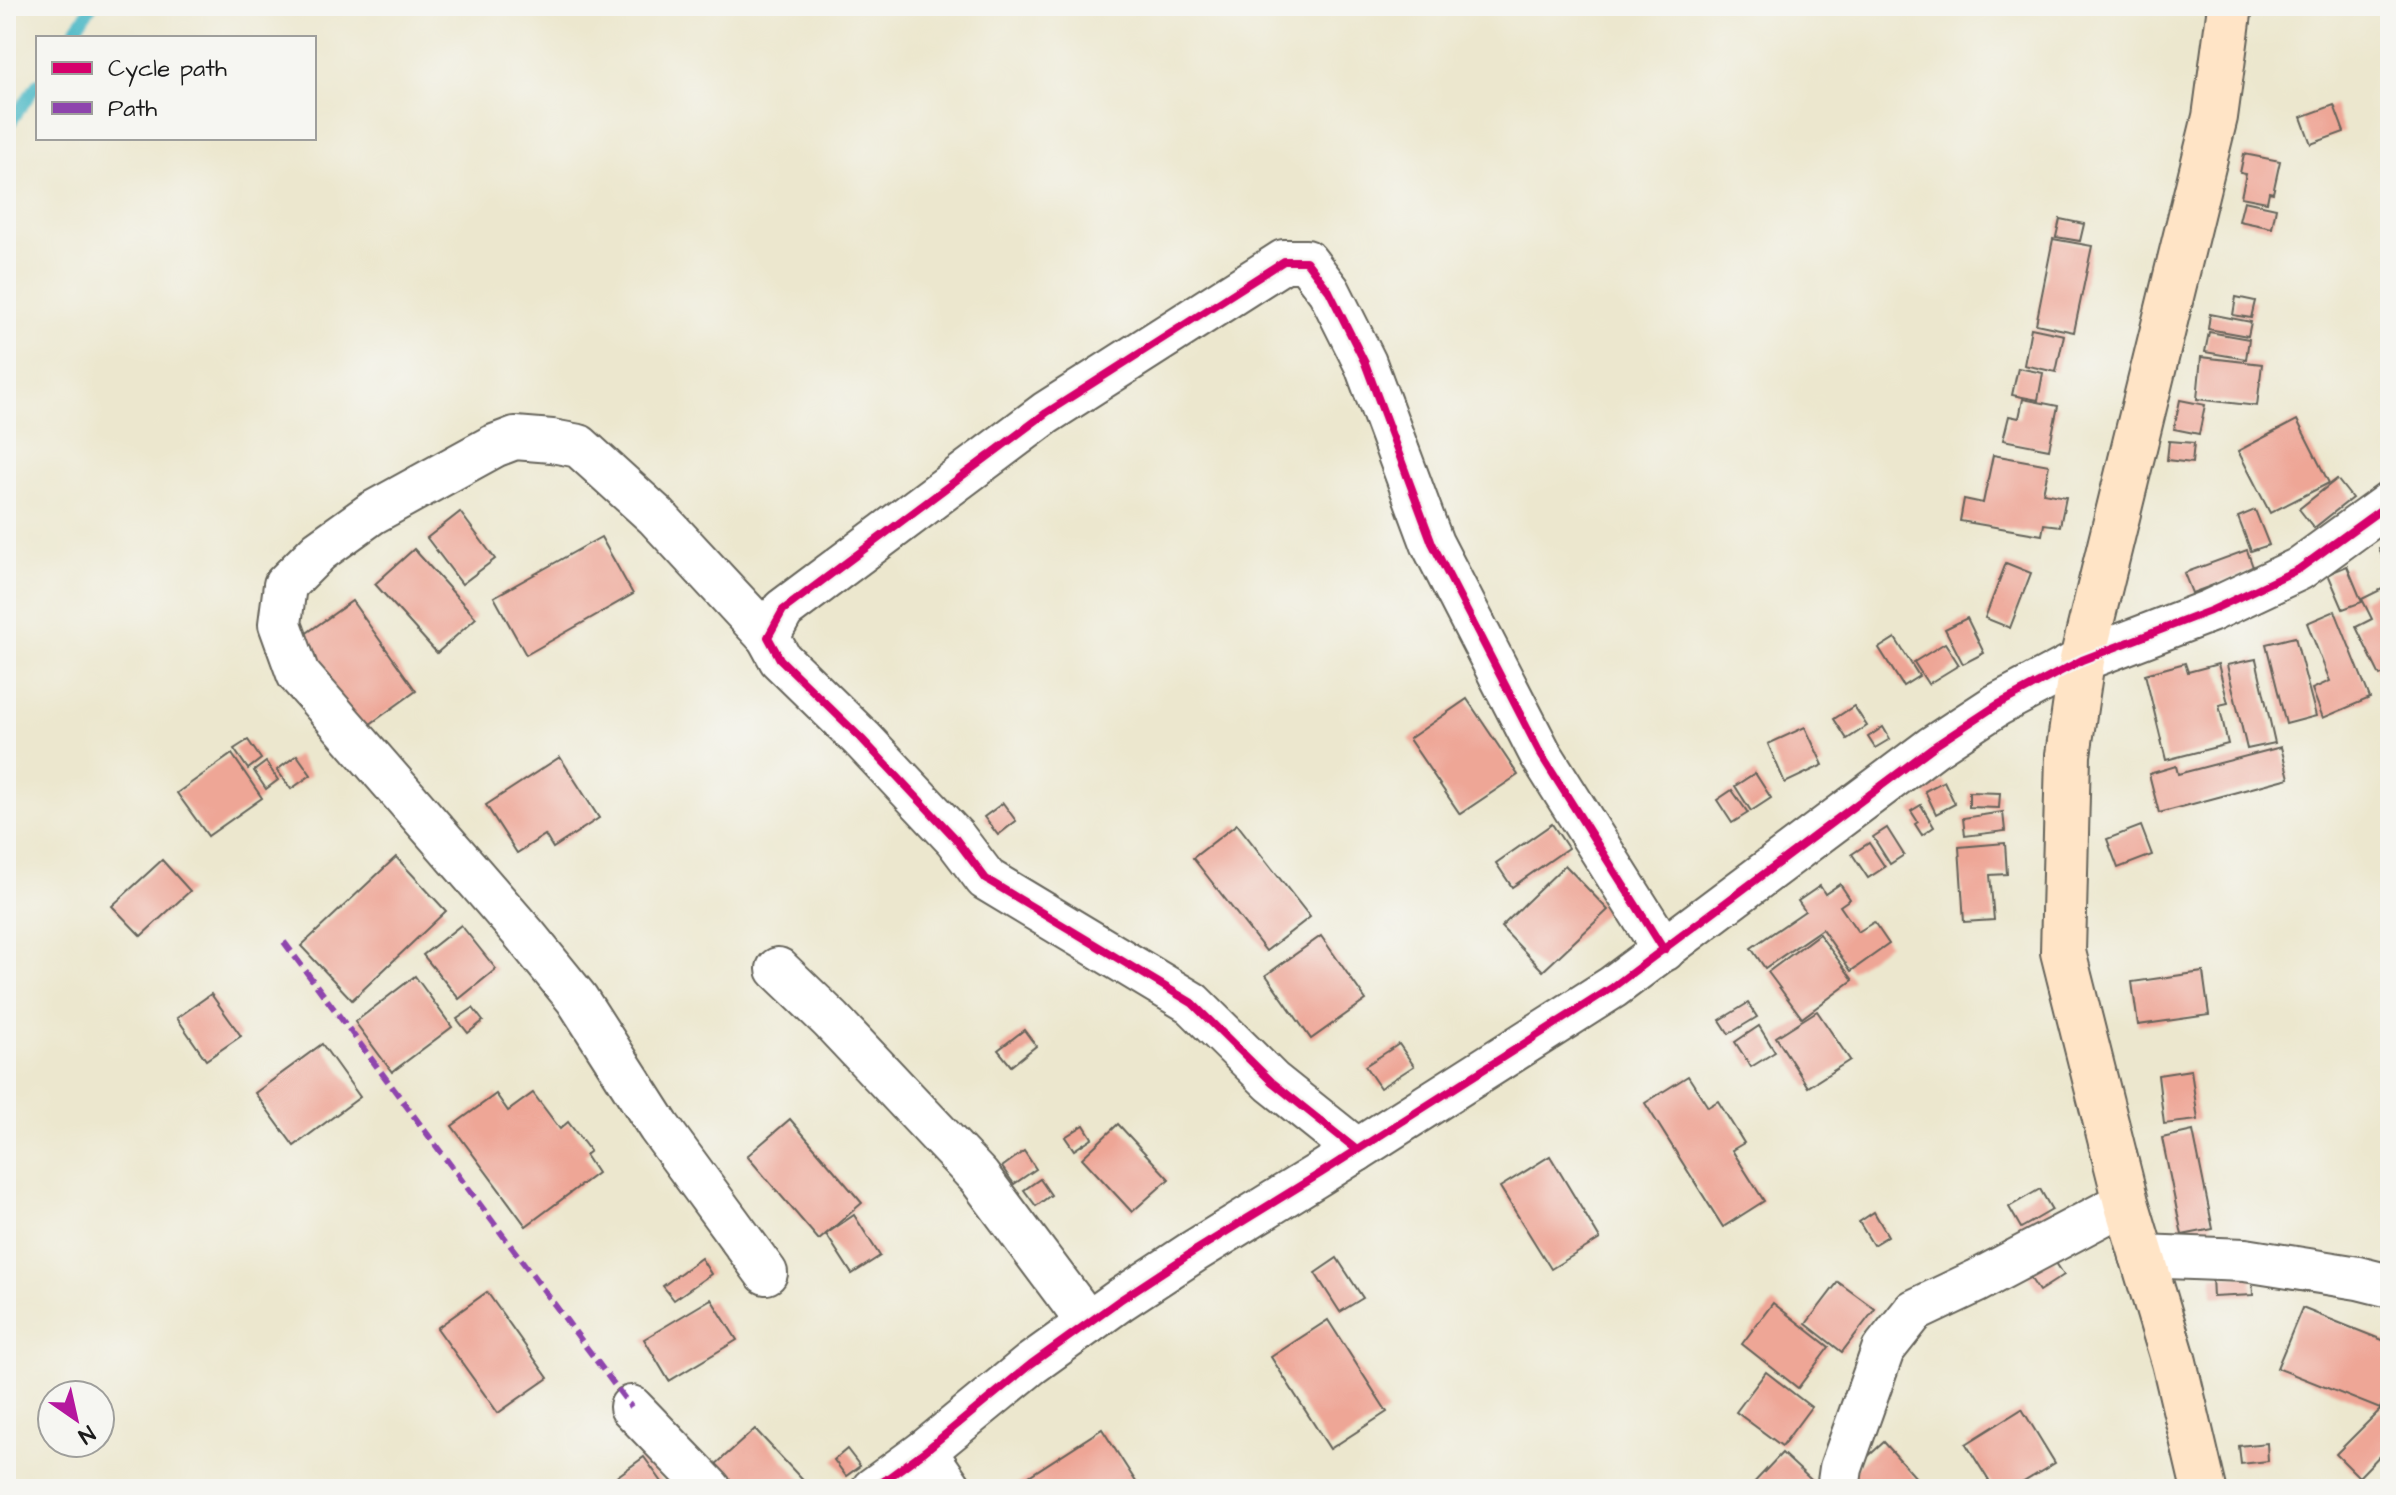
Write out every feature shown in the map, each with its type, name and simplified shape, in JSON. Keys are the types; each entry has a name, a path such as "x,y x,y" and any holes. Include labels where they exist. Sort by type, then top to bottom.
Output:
{"main road":[{"path":"2204,1489 2174,1362 2126,1202 2063,952 2068,755 2082,660 2215,117 2230,6"}],"street":[{"path":"768,637 783,610 1046,413 1284,261 1306,261 1329,291 1365,363 1432,543 1540,753 1664,950"},
{"path":"766,1273 659,1127 577,999 298,674 280,624 285,585 319,551 372,513 494,446 515,438 579,446 656,516 768,637 780,659 862,739 955,838 986,879 1192,1003 1272,1082 1357,1150"},
{"path":"873,1489 1088,1323 1193,1252 1613,987 1933,747 1997,705 2082,660 2210,611 2299,569 2390,503"},
{"path":"778,969 831,1020 979,1177 1088,1323"},
{"path":"1838,1489 1841,1468 1883,1350 1914,1311 2126,1202"},
{"path":"2141,1256 2245,1260 2390,1286"},
{"path":"631,1407 710,1489"},
{"path":"925,1451 951,1489"}],"building":[{"path":"2334,105 2344,132 2311,144 2301,117"},
{"path":"2244,154 2280,161 2273,193 2269,192 2267,202 2241,197 2246,174 2240,173"},
{"path":"2244,201 2276,208 2272,228 2239,221"},
{"path":"2060,219 2084,224 2080,241 2056,237"},
{"path":"2053,239 2092,246 2074,332 2036,324"},
{"path":"2236,297 2255,301 2251,318 2233,315"},
{"path":"2210,314 2251,322 2248,336 2208,329"},
{"path":"2031,328 2064,335 2056,372 2024,365"},
{"path":"2209,332 2249,339 2246,359 2205,352"},
{"path":"2201,357 2262,364 2257,406 2197,399"},
{"path":"2018,368 2043,373 2038,400 2012,395"},
{"path":"2023,399 2058,406 2049,449 2003,440 2009,416 2019,418"},
{"path":"2180,400 2205,405 2199,434 2174,429"},
{"path":"2297,420 2329,483 2270,513 2238,451"},
{"path":"2169,441 2194,443 2192,463 2167,460"},
{"path":"1993,455 2049,465 2043,493 2066,497 2060,526 2044,524 2042,535 1960,521 1964,499 1983,503"},
{"path":"2337,479 2352,498 2314,528 2299,509"},
{"path":"2255,510 2269,545 2251,551 2238,517"},
{"path":"460,512 495,559 462,584 427,538"},
{"path":"601,537 633,594 526,655 494,597"},
{"path":"2390,544 2390,578 2379,548"},
{"path":"414,549 476,618 437,653 375,584"},
{"path":"2247,550 2254,570 2192,593 2184,573"},
{"path":"2006,563 2031,573 2010,628 1985,618"},
{"path":"2347,566 2362,602 2343,609 2328,574"},
{"path":"2390,585 2390,671 2380,676 2356,627 2372,619 2362,599"},
{"path":"352,601 416,691 359,732 294,642"},
{"path":"2335,611 2370,698 2323,718 2312,689 2330,681 2307,623"},
{"path":"1967,618 1984,653 1963,664 1945,629"},
{"path":"2295,637 2316,716 2286,724 2266,644"},
{"path":"1895,638 1919,676 1903,686 1879,648"},
{"path":"1945,643 1959,665 1928,684 1914,662"},
{"path":"2256,659 2275,743 2247,749 2227,665"},
{"path":"2185,663 2188,672 2218,664 2228,703 2219,705 2228,744 2166,760 2145,674"},
{"path":"1467,699 1518,775 1460,814 1409,739"},
{"path":"1854,706 1867,726 1847,739 1834,719"},
{"path":"1805,727 1823,765 1785,783 1768,744"},
{"path":"1883,727 1890,739 1875,748 1868,737"},
{"path":"248,740 261,759 248,769 234,749"},
{"path":"2281,747 2289,778 2159,813 2149,774 2176,766 2178,774"},
{"path":"232,754 262,798 208,836 177,793"},
{"path":"297,755 311,775 291,789 277,770"},
{"path":"560,757 599,818 553,848 545,835 517,853 486,805"},
{"path":"266,762 278,780 266,789 254,771"},
{"path":"1755,773 1771,798 1751,811 1735,786"},
{"path":"1944,781 1955,804 1936,814 1925,791"},
{"path":"1732,790 1748,813 1732,823 1717,800"},
{"path":"1969,792 2000,793 1999,808 1969,807"},
{"path":"1003,803 1016,821 998,835 984,817"},
{"path":"1921,805 1934,827 1922,835 1911,811"},
{"path":"2003,812 2005,831 1965,836 1963,818"},
{"path":"1237,824 1310,917 1266,951 1193,858"},
{"path":"1552,824 1568,848 1512,887 1496,863"},
{"path":"2141,826 2152,855 2118,868 2107,839"},
{"path":"1887,828 1904,855 1890,864 1873,837"},
{"path":"1869,843 1885,867 1868,878 1852,854"},
{"path":"2005,843 2007,874 1990,875 1994,920 1964,922 1959,847"},
{"path":"396,857 446,911 352,1000 301,946"},
{"path":"162,860 190,891 141,936 112,906"},
{"path":"1565,865 1608,910 1543,971 1501,927"},
{"path":"1840,884 1850,899 1840,906 1858,932 1874,922 1889,944 1851,971 1822,929 1765,968 1751,948 1805,911 1798,901 1820,886 1825,894"},
{"path":"461,925 496,969 459,999 423,955"},
{"path":"1819,934 1853,980 1802,1018 1768,972"},
{"path":"1321,936 1366,1000 1311,1039 1266,975"},
{"path":"2203,972 2209,1015 2138,1025 2132,982"},
{"path":"415,976 452,1027 392,1072 355,1022"},
{"path":"211,994 241,1036 206,1060 177,1018"},
{"path":"1748,1003 1757,1017 1729,1034 1720,1020"},
{"path":"473,1008 483,1021 468,1033 457,1019"},
{"path":"1817,1011 1850,1060 1808,1087 1776,1037"},
{"path":"1759,1026 1775,1052 1751,1067 1735,1042"},
{"path":"1024,1030 1036,1046 1011,1066 998,1050"},
{"path":"322,1044 360,1097 294,1146 255,1093"},
{"path":"1399,1044 1414,1066 1380,1088 1365,1066"},
{"path":"2191,1070 2198,1120 2164,1124 2158,1075"},
{"path":"1688,1076 1708,1107 1718,1101 1744,1143 1732,1150 1764,1201 1723,1227 1645,1103"},
{"path":"533,1093 560,1129 568,1122 590,1151 585,1155 597,1173 526,1226 452,1126 496,1094 508,1111"},
{"path":"790,1119 862,1203 819,1240 747,1156"},
{"path":"1118,1124 1169,1179 1132,1212 1082,1158"},
{"path":"1084,1125 1092,1138 1074,1150 1065,1137"},
{"path":"2193,1131 2213,1229 2182,1235 2162,1138"},
{"path":"1024,1151 1036,1169 1014,1184 1002,1167"},
{"path":"1550,1156 1600,1239 1551,1269 1500,1187"},
{"path":"1040,1179 1051,1195 1036,1206 1024,1190"},
{"path":"2040,1189 2052,1210 2021,1228 2009,1207"},
{"path":"1874,1212 1888,1236 1873,1245 1859,1222"},
{"path":"854,1215 880,1256 852,1274 826,1234"},
{"path":"2048,1251 2064,1275 2039,1291 2023,1267"},
{"path":"701,1258 711,1274 674,1300 663,1286"},
{"path":"1337,1258 1363,1298 1340,1312 1315,1273"},
{"path":"2252,1275 2253,1295 2213,1297 2212,1276"},
{"path":"1838,1282 1875,1309 1842,1352 1806,1324"},
{"path":"487,1292 548,1378 498,1413 437,1328"},
{"path":"711,1299 737,1340 669,1381 644,1339"},
{"path":"1773,1303 1829,1347 1798,1388 1742,1344"},
{"path":"2302,1308 2390,1343 2390,1385 2380,1409 2277,1368"},
{"path":"1328,1320 1387,1412 1330,1449 1271,1357"},
{"path":"1766,1372 1811,1407 1782,1446 1736,1412"},
{"path":"2022,1409 2055,1463 2012,1489 1994,1489 1966,1444"},
{"path":"2380,1410 2390,1420 2390,1445 2359,1477 2336,1454"},
{"path":"755,1429 811,1489 736,1489 714,1466"},
{"path":"1102,1429 1138,1485 1132,1489 1009,1489"},
{"path":"1884,1442 1926,1489 1853,1489 1844,1478"},
{"path":"2267,1443 2268,1461 2241,1464 2239,1446"},
{"path":"847,1449 860,1466 846,1476 834,1460"},
{"path":"1782,1453 1821,1489 1748,1489"},
{"path":"644,1457 667,1489 600,1489"}],"waterway":[{"path":"70,36 92,6"},
{"path":"6,129 36,86"}],"marked path":[{"path":"284,942 631,1407"}],"cycle path":[{"path":"1357,1150 1272,1082 1192,1003 986,879 955,838 862,739 780,659 768,637 783,610 1046,413 1284,261 1306,261 1329,291 1365,363 1432,543 1540,753 1664,950"},
{"path":"873,1489 925,1451 1031,1364 1120,1300 1613,987 1933,747 1997,705 2082,660 2210,611 2299,569 2390,503"}]}
